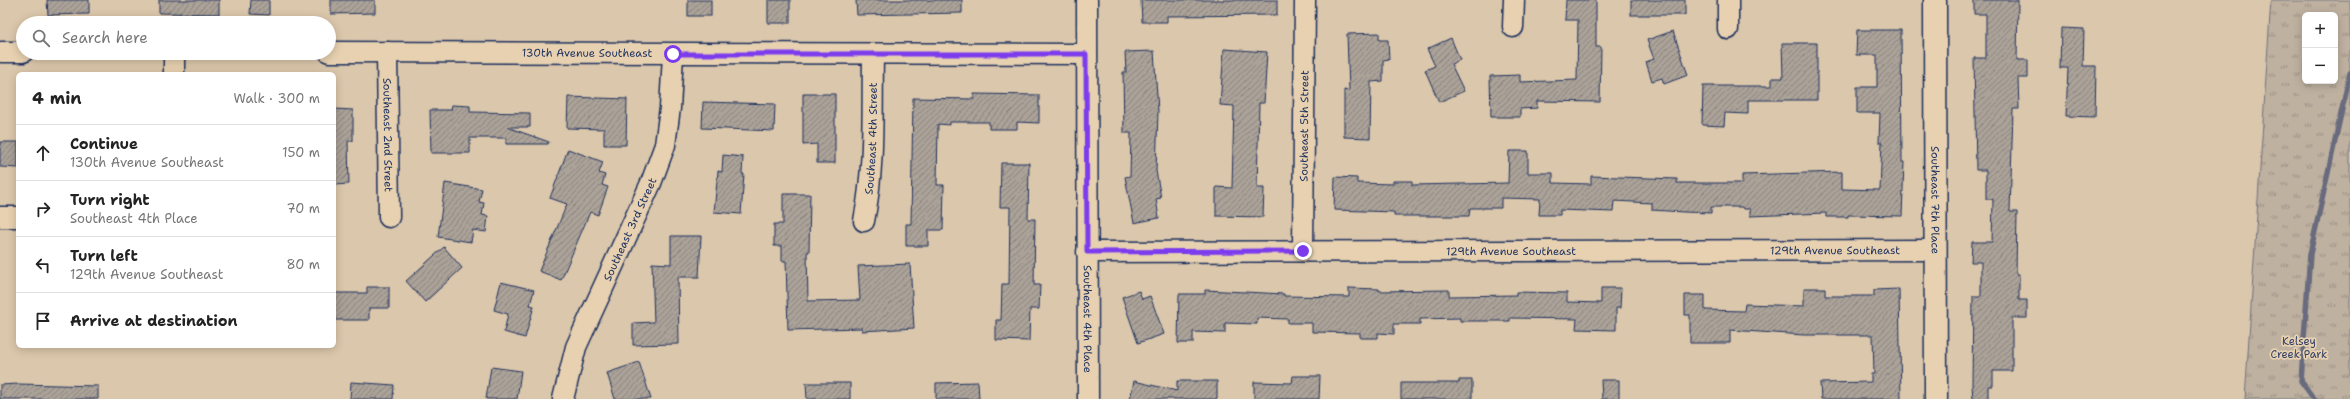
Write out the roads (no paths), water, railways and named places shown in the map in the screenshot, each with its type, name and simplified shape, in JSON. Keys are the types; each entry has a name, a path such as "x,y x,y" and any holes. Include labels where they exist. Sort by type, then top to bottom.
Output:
{"street":[{"name":"Southeast 4th Place","path":"1087,0 1088,399"},
{"name":"Southeast 5th Street","path":"1303,251 1305,0"},
{"path":"1513,27 1514,0"},
{"path":"1728,0 1728,28"},
{"name":"Southeast 7th Place","path":"1935,0 1934,250 1936,399"},
{"path":"1,52 16,52"},
{"name":"130th Avenue Southeast","path":"336,52 873,55 1086,54"},
{"name":"Southeast 2nd Street","path":"387,52 389,217"},
{"name":"Southeast 3rd Street","path":"563,399 576,347 651,183 665,145 670,114 673,54"},
{"name":"Southeast 4th Street","path":"864,221 871,189 873,55"},
{"path":"174,60 174,72"},
{"path":"0,217 16,217"},
{"name":"129th Avenue Southeast","path":"1087,252 1934,250"}],"waterway":[{"path":"2314,399 2301,381 2310,254 2350,73"}],"park label":[{"name":"Kelsey Creek Park","path":"2299,347"}]}
